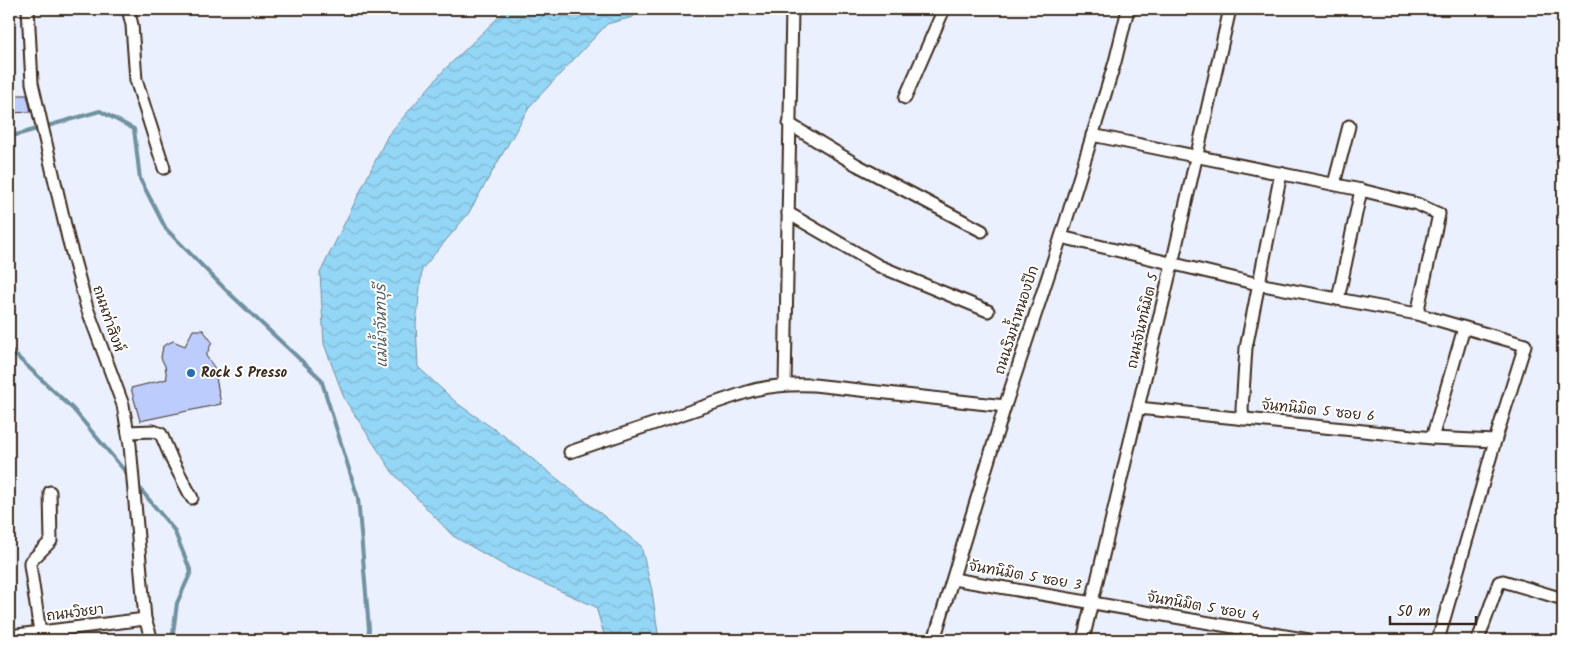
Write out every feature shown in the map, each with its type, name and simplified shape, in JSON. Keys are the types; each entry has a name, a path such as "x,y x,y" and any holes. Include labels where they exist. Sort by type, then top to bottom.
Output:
{"street":[{"name":"ถนนท่าสิงห์","path":"28,9 32,83 66,228 87,308 123,405 130,445 133,498 145,619 152,640"},
{"path":"128,9 132,25 136,80 164,168"},
{"path":"784,384 792,9"},
{"path":"905,98 944,9"},
{"name":"ถนนริมน้ำหนองปึก","path":"934,640 1005,406 1061,237 1115,62 1128,9"},
{"name":"ถนนจันทนิมิต 5","path":"1083,640 1230,9"},
{"path":"789,124 857,165 982,231"},
{"path":"1334,184 1349,126"},
{"path":"1092,135 1361,190 1416,204 1439,214 1417,314"},
{"path":"1243,420 1246,348 1281,173"},
{"path":"1338,299 1361,190"},
{"path":"788,213 879,266 988,311"},
{"path":"1061,237 1258,284 1417,314 1525,345 1495,441 1438,640"},
{"path":"1432,438 1464,328"},
{"path":"570,452 747,392 784,384 814,385 1005,406"},
{"name":"จันทนิมิต 5 ซอย 6","path":"1138,408 1432,438 1495,441"},
{"path":"128,432 153,430 161,434 192,498"},
{"path":"40,632 30,562 51,541 50,492"},
{"name":"จันทนิมิต 5 ซอย 3","path":"953,579 1092,603"},
{"path":"1478,640 1499,582 1503,581 1563,598"},
{"name":"จันทนิมิต 5 ซอย 4","path":"1092,603 1310,640"},
{"name":"ถนนวิชยา","path":"9,636 145,619"}],"water":[{"name":"แม่น้ำจันทบุรี","path":"507,9 636,9 633,17 607,24 530,106 468,214 422,269 416,324 418,367 458,404 504,436 641,546 652,591 659,640 603,640 605,638 596,607 507,567 453,536 393,473 345,400 324,344 320,273 388,135 444,70"}],"building":[{"path":"9,95 27,95 31,112 9,113"},
{"name":"Rock S Presso","path":"193,330 203,330 212,342 206,356 214,367 221,404 140,421 131,388 167,379 165,366 161,358 163,346 173,341 185,346"}],"waterway":[{"path":"9,137 100,111 134,129 140,179 166,229 227,291 321,379 358,498 369,629 368,640"},
{"path":"9,349 73,409 129,476"},
{"path":"137,485 174,530 191,572 177,603 173,634 178,640"}],"place":[{"name":"Rock S Presso","path":"191,373"}]}
